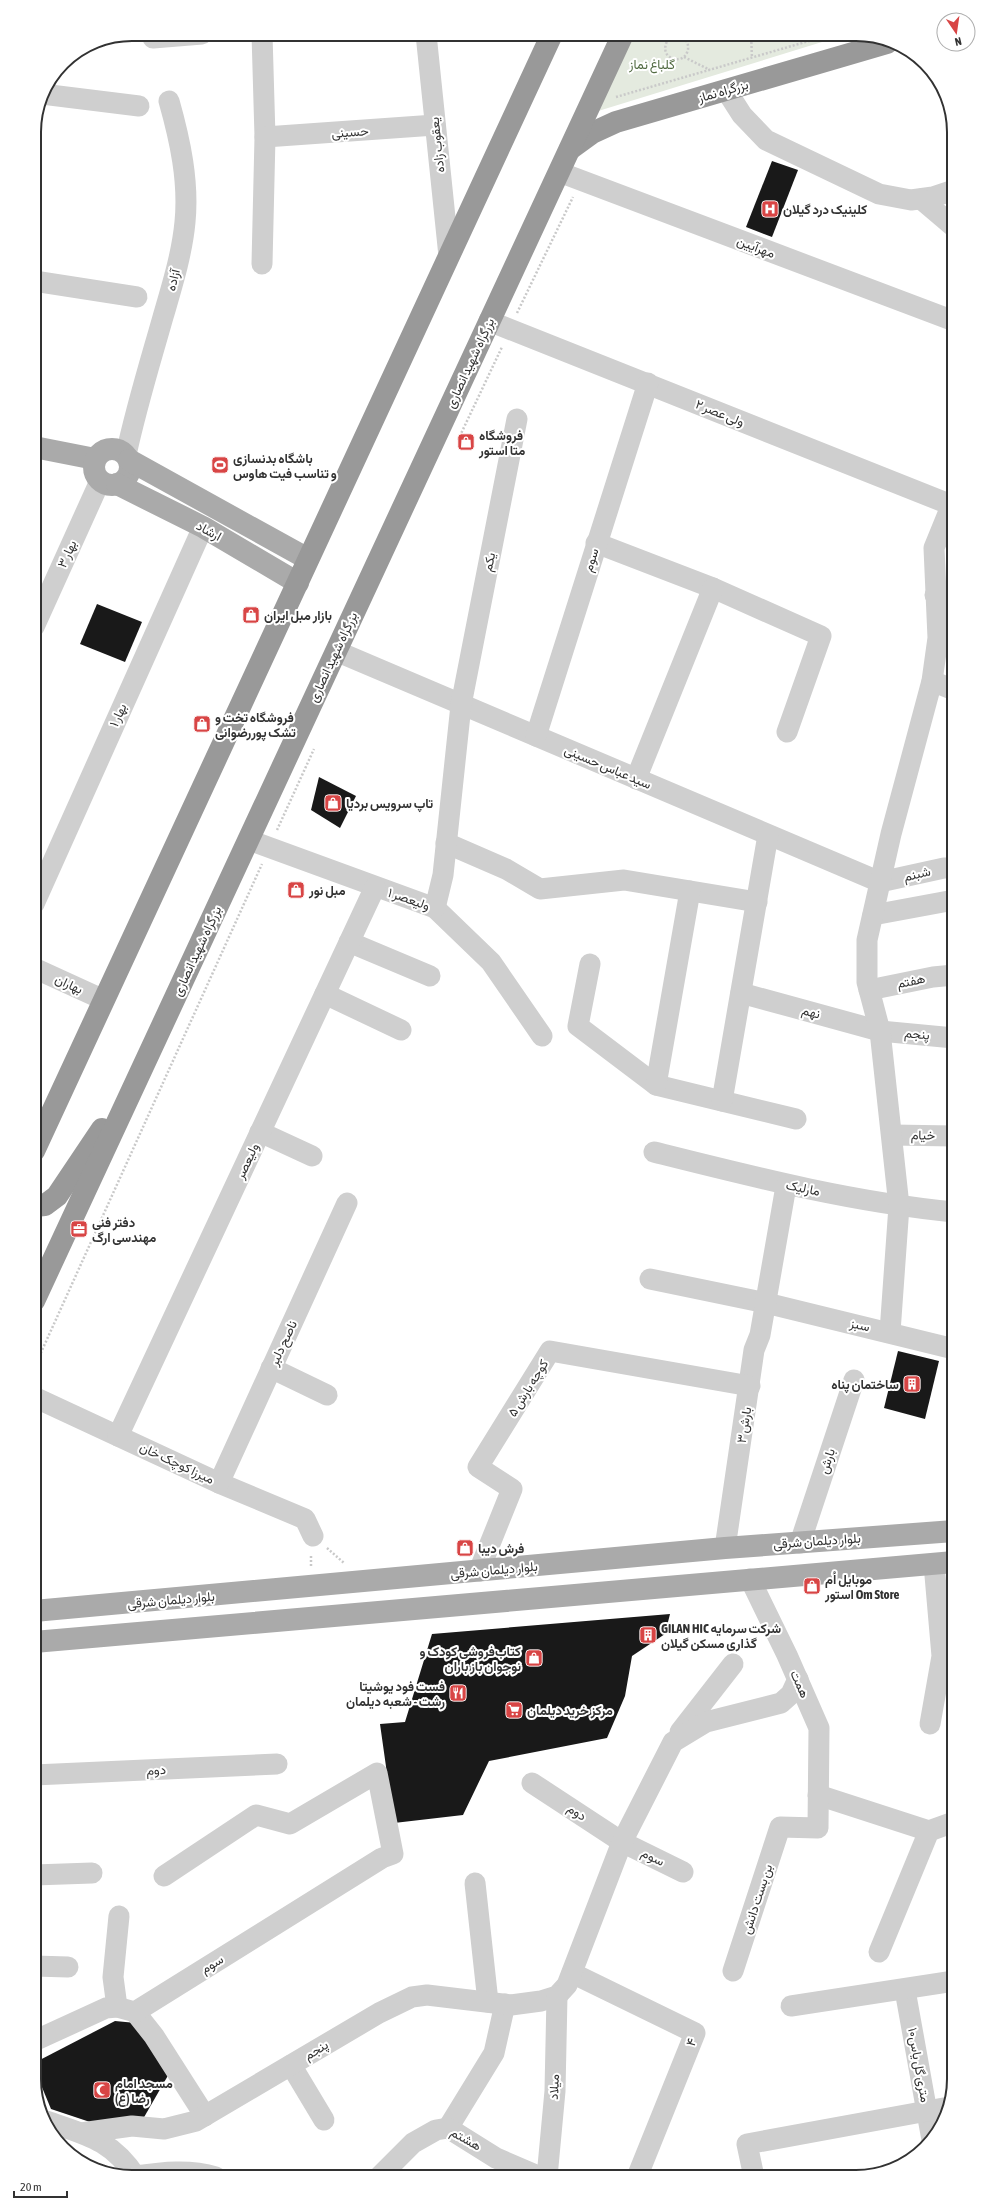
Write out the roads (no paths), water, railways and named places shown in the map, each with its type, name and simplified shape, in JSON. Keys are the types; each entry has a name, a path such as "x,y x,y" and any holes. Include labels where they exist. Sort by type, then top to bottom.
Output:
{"highway":[{"path":"41,1136 549,41"},
{"name":"بزرگراه شهید انصاری","path":"41,1286 620,41"},
{"name":"بزرگراه نماز","path":"563,163 584,138 612,124 882,45"},
{"path":"41,1205 45,1205 57,1196 141,1072"}],"main road":[{"path":"41,449 95,459"},
{"path":"109,449 121,451 128,458 130,472 122,482 109,482 94,471 95,459 99,454 109,449"},
{"name":"ارشاد","path":"128,458 308,559"},
{"name":"ارشاد","path":"109,482 203,527 298,582"},
{"name":"بلوار دیلمان شرقی","path":"41,1611 725,1548 947,1532"},
{"path":"725,1548 750,1580"},
{"path":"41,1641 944,1563"}],"street":[{"path":"262,41 265,137 262,264"},
{"name":"یعقوب زاده","path":"427,41 449,256"},
{"path":"726,90 742,115 766,140 879,194 911,200 933,197 947,192"},
{"path":"49,95 139,106"},
{"name":"آزاده","path":"128,458 133,421 176,272 185,221 182,156 179,136 169,101"},
{"name":"حسینی","path":"265,137 435,125"},
{"name":"مهرآیین","path":"563,163 581,180 947,318"},
{"path":"921,199 947,221"},
{"path":"41,282 137,297"},
{"name":"ولی عصر ۲","path":"489,321 947,501"},
{"name":"سوم","path":"536,736 648,383"},
{"name":"یکم","path":"436,908 443,875 461,704 518,420"},
{"name":"بهار ۳","path":"41,613 109,482"},
{"path":"890,1332 899,1206 880,1031 867,982 867,940 891,834 932,681 938,638 934,548 947,517"},
{"name":"بهار ۱","path":"41,888 203,527"},
{"path":"596,543 713,588 821,636 787,732"},
{"path":"636,779 713,588"},
{"path":"935,595 947,600"},
{"name":"سید عباس حسینی","path":"336,651 880,882"},
{"path":"932,681 947,687"},
{"path":"722,1100 768,835"},
{"name":"ولیعصر ۱","path":"249,840 436,908 491,962 542,1036"},
{"path":"446,843 506,869 540,889 624,880 757,902"},
{"name":"شبنم","path":"880,882 947,868"},
{"name":"ولیعصر","path":"118,1436 375,887"},
{"path":"656,1085 690,891"},
{"path":"872,915 947,901"},
{"path":"349,942 430,976"},
{"path":"590,964 578,1026 656,1085 796,1119"},
{"name":"بهاران","path":"41,971 104,1000"},
{"name":"هفتم","path":"869,990 947,975"},
{"name":"نهم","path":"741,993 880,1031"},
{"path":"325,994 401,1030"},
{"name":"پنجم","path":"880,1031 947,1037"},
{"path":"260,1132 312,1156"},
{"name":"خیام","path":"892,1134 947,1136"},
{"name":"مارلیک","path":"654,1152 786,1186 899,1206 947,1211"},
{"name":"بارش ۳","path":"725,1548 750,1386 754,1350 760,1335 786,1186"},
{"name":"ناصح دلبر","path":"219,1483 347,1203"},
{"name":"سبز","path":"650,1279 766,1303 890,1332 947,1347"},
{"name":"کوچه بارش ۵","path":"479,1571 512,1489 478,1467 550,1351 750,1386"},
{"path":"271,1368 328,1394"},
{"name":"بارش","path":"800,1543 854,1380"},
{"name":"میرزا کوچک خان","path":"41,1400 219,1483 305,1519 313,1536"},
{"path":"944,1563 947,1634"},
{"name":"همت","path":"750,1580 820,1728 818,1828 780,1827"},
{"path":"930,1724 947,1661"},
{"path":"557,1996 567,1986 622,1842 672,1742 733,1664"},
{"path":"672,1742 706,1722 781,1703 791,1694 798,1679"},
{"name":"دوم","path":"41,1775 277,1764"},
{"name":"سوم","path":"41,2038 106,2008 126,2009 382,1858 393,1854 377,1773 290,1824 256,1815 164,1876"},
{"name":"دوم","path":"532,1783 622,1842"},
{"path":"818,1795 929,1831 947,1825"},
{"name":"بن بست دانش","path":"733,1971 780,1827"},
{"path":"879,1952 929,1831"},
{"name":"سوم","path":"622,1842 683,1872"},
{"path":"41,1875 92,1873"},
{"path":"448,2128 494,2053 496,2003 475,1883"},
{"path":"119,1916 113,1976 126,2009 154,2036 205,2116"},
{"path":"41,1966 68,1967"},
{"name":"۴","path":"572,1973 695,2033 640,2170"},
{"path":"791,2006 905,1990 947,1982"},
{"name":"۱۰متری گل یاس","path":"905,1990 931,2131"},
{"name":"پنجم","path":"81,2134 132,2126 164,2129 196,2121 379,2013 412,1997 427,1995 496,2003 541,2001 557,1996"},
{"name":"میلاد","path":"548,2170 555,2091 557,1996"},
{"path":"291,2065 324,2120"},
{"path":"752,2170 746,2144 942,2108"},
{"path":"52,2122 104,2144 120,2156 131,2170"},
{"name":"هشتم","path":"386,2170 413,2143 436,2130 448,2128 496,2158 524,2170"}],"place":[{"name":"کلینیک درد گیلان","path":"770,209"},
{"name":"فروشگاه متا استور","path":"466,442"},
{"name":"باشگاه بدنسازی و تناسب فیت هاوس","path":"220,465"},
{"name":"بازار مبل ایران","path":"251,615"},
{"name":"فروشگاه تخت و تشک پوررضوانی","path":"202,724"},
{"name":"تاپ سرویس بردیا","path":"333,803"},
{"name":"مبل نور","path":"296,890"},
{"name":"دفتر فنی مهندسی ارگ","path":"79,1229"},
{"name":"ساختمان پناه","path":"912,1384"},
{"name":"فرش دیبا","path":"465,1548"},
{"name":"موبایل اُم استور Om Store","path":"812,1586"},
{"name":"GILAN HIC شرکت سرمایه گذاری مسکن گیلان","path":"648,1635"},
{"name":"کتاب‌فروشی کودک و نوجوان باز باران","path":"534,1658"},
{"name":"فست فود یوشیتا رشت - شعبه دیلمان","path":"458,1693"},
{"name":"مرکز خرید دیلمان","path":"514,1710"},
{"name":"مسجد امام رضا (ع)","path":"102,2090"}],"park label":[{"name":"گلباغ نماز","path":"652,64"}]}
